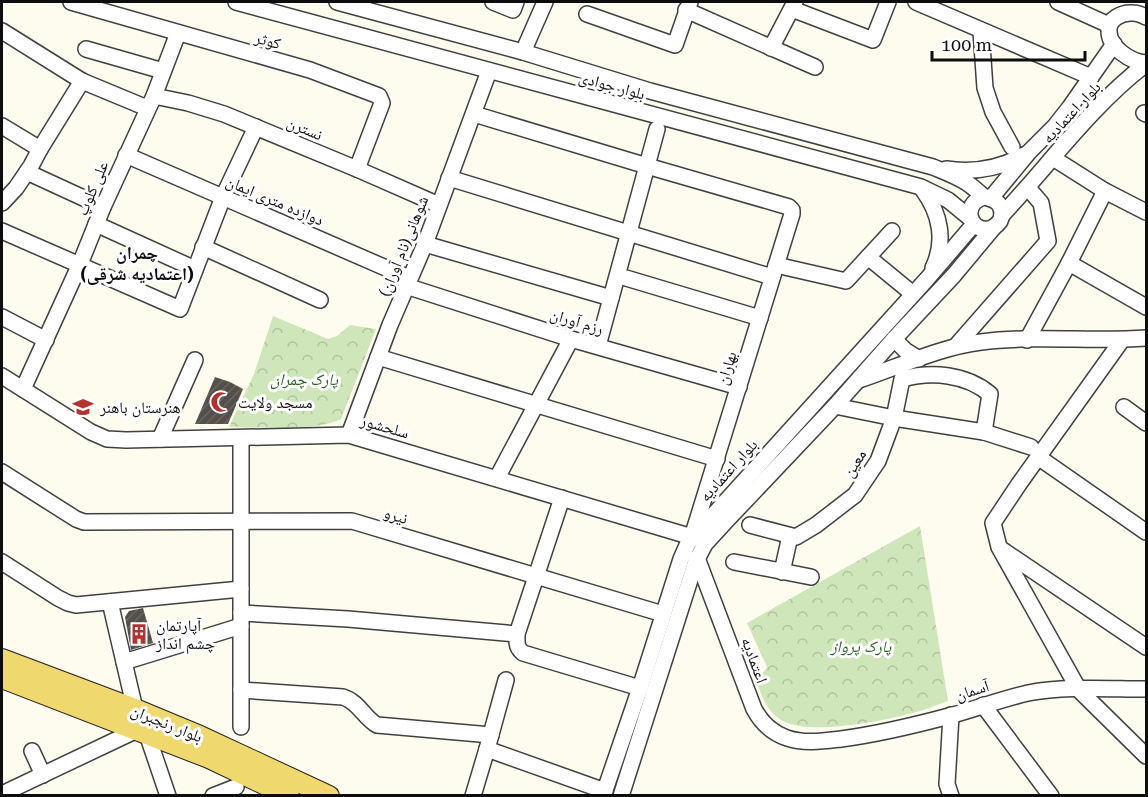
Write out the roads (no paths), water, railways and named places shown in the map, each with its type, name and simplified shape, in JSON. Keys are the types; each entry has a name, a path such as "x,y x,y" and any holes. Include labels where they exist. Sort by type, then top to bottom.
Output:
{"main road":[{"name":"بلوار رنجبران","path":"2,659 200,736 329,795"},
{"name":"بلوار رنجبران","path":"2,678 209,758 290,795"}],"street":[{"name":"کوثر","path":"71,2 310,70 379,96 382,103 357,169"},
{"name":"بلوار جوادی","path":"236,2 921,187 948,200 972,221"},
{"name":"بلوار جوادی","path":"337,2 523,52 650,91 933,167 969,184 988,198"},
{"path":"493,2 514,6"},
{"path":"523,52 545,2"},
{"path":"771,48 794,5 873,40 888,2"},
{"path":"916,2 1091,77"},
{"path":"1058,2 1112,22"},
{"path":"1119,2 1108,33 1113,44 1121,52 1146,63"},
{"path":"587,14 675,45 688,6 771,48 815,67"},
{"path":"1112,22 1119,16 1130,12 1144,11"},
{"name":"نسترن","path":"2,31 81,81 151,102 188,103 224,114 439,205"},
{"path":"981,31 985,88 993,112 1012,147"},
{"name":"علی کلوپ","path":"23,389 151,102 178,33"},
{"name":"بلوار اعتمادیه","path":"988,198 1054,126 1113,44"},
{"path":"86,49 163,71"},
{"name":"بلوار اعتمادیه","path":"621,795 697,558 705,544 954,275 998,221 1095,111 1146,63"},
{"name":"شوهانی(نام آوران)","path":"349,435 378,357 425,244 489,71"},
{"path":"3,198 27,172 81,81"},
{"path":"646,113 650,91"},
{"path":"474,114 647,166"},
{"path":"2,126 40,149"},
{"path":"2,231 180,309 222,197 255,127"},
{"path":"598,346 657,129"},
{"path":"933,167 966,171 983,170 999,166 1029,152"},
{"name":"دوازده متری ایمان","path":"126,155 408,282"},
{"path":"1053,158 1105,191 1146,212"},
{"name":"بهاران","path":"647,166 770,201 792,210 692,537"},
{"path":"27,172 103,207"},
{"path":"449,178 629,233 774,271 846,281 892,231"},
{"path":"921,187 931,200 938,216 941,232 938,257 927,279"},
{"path":"957,346 1048,241 1041,203 1028,188"},
{"path":"1027,340 1105,191"},
{"path":"988,198 997,202 1001,208 998,221 987,229 980,228 972,221 970,211 972,204 977,199 988,198"},
{"name":"بلوار اعتمادیه","path":"604,793 681,559 692,537 927,279 972,221"},
{"path":"96,224 195,269"},
{"path":"425,244 611,298"},
{"path":"203,247 320,300"},
{"path":"868,257 913,294"},
{"path":"1069,263 1146,308"},
{"path":"626,278 760,318"},
{"name":"رزم آوران","path":"408,282 571,339 739,387"},
{"path":"2,317 46,340"},
{"path":"856,381 909,367 957,346 979,342 1146,338"},
{"path":"497,478 571,339"},
{"path":"894,339 906,351 909,367"},
{"path":"1122,340 1035,452 993,523 999,547 1079,690 1146,756"},
{"path":"378,357 717,459"},
{"path":"160,439 195,360"},
{"path":"909,367 923,374 947,376 970,382 990,394 984,432"},
{"name":"معین","path":"790,536 796,537 816,525 855,495 878,460 894,418 909,367"},
{"name":"سلحشور","path":"2,376 107,439 349,435 692,537"},
{"path":"835,406 984,432 1035,452 1144,525"},
{"path":"1124,407 1146,423"},
{"path":"241,438 241,727"},
{"name":"نیرو","path":"2,472 84,522 352,521 663,614"},
{"path":"562,498 517,634 519,650 640,688"},
{"path":"750,525 790,536 782,572"},
{"path":"999,547 1146,647"},
{"name":"اعتمادیه","path":"697,558 756,714 778,735 794,740 811,741"},
{"path":"2,562 68,603 76,605 241,590"},
{"path":"734,562 811,577"},
{"path":"110,602 135,709"},
{"path":"124,662 241,619 348,619 517,634"},
{"path":"473,795 506,680"},
{"name":"آسمان","path":"811,741 879,733 1030,693 1051,690 1146,689"},
{"path":"241,690 345,697 355,703 370,721 377,725 489,742 604,793"},
{"path":"983,705 1051,795"},
{"path":"951,715 946,784 951,795"},
{"path":"2,794 142,732 168,795"},
{"path":"32,751 43,775"},
{"path":"213,795 236,787"}],"place":[{"name":"مسجد ولایت","path":"221,402"},
{"name":"هنرستان باهنر","path":"83,407"},
{"name":"آپارتمان چشم انداز","path":"139,634"}],"district":[{"name":"چمران (اعتمادیه شرقی)","path":"137,263"}],"park label":[{"name":"پارک چمران","path":"304,379"},
{"name":"پارک پرواز","path":"861,646"}]}
